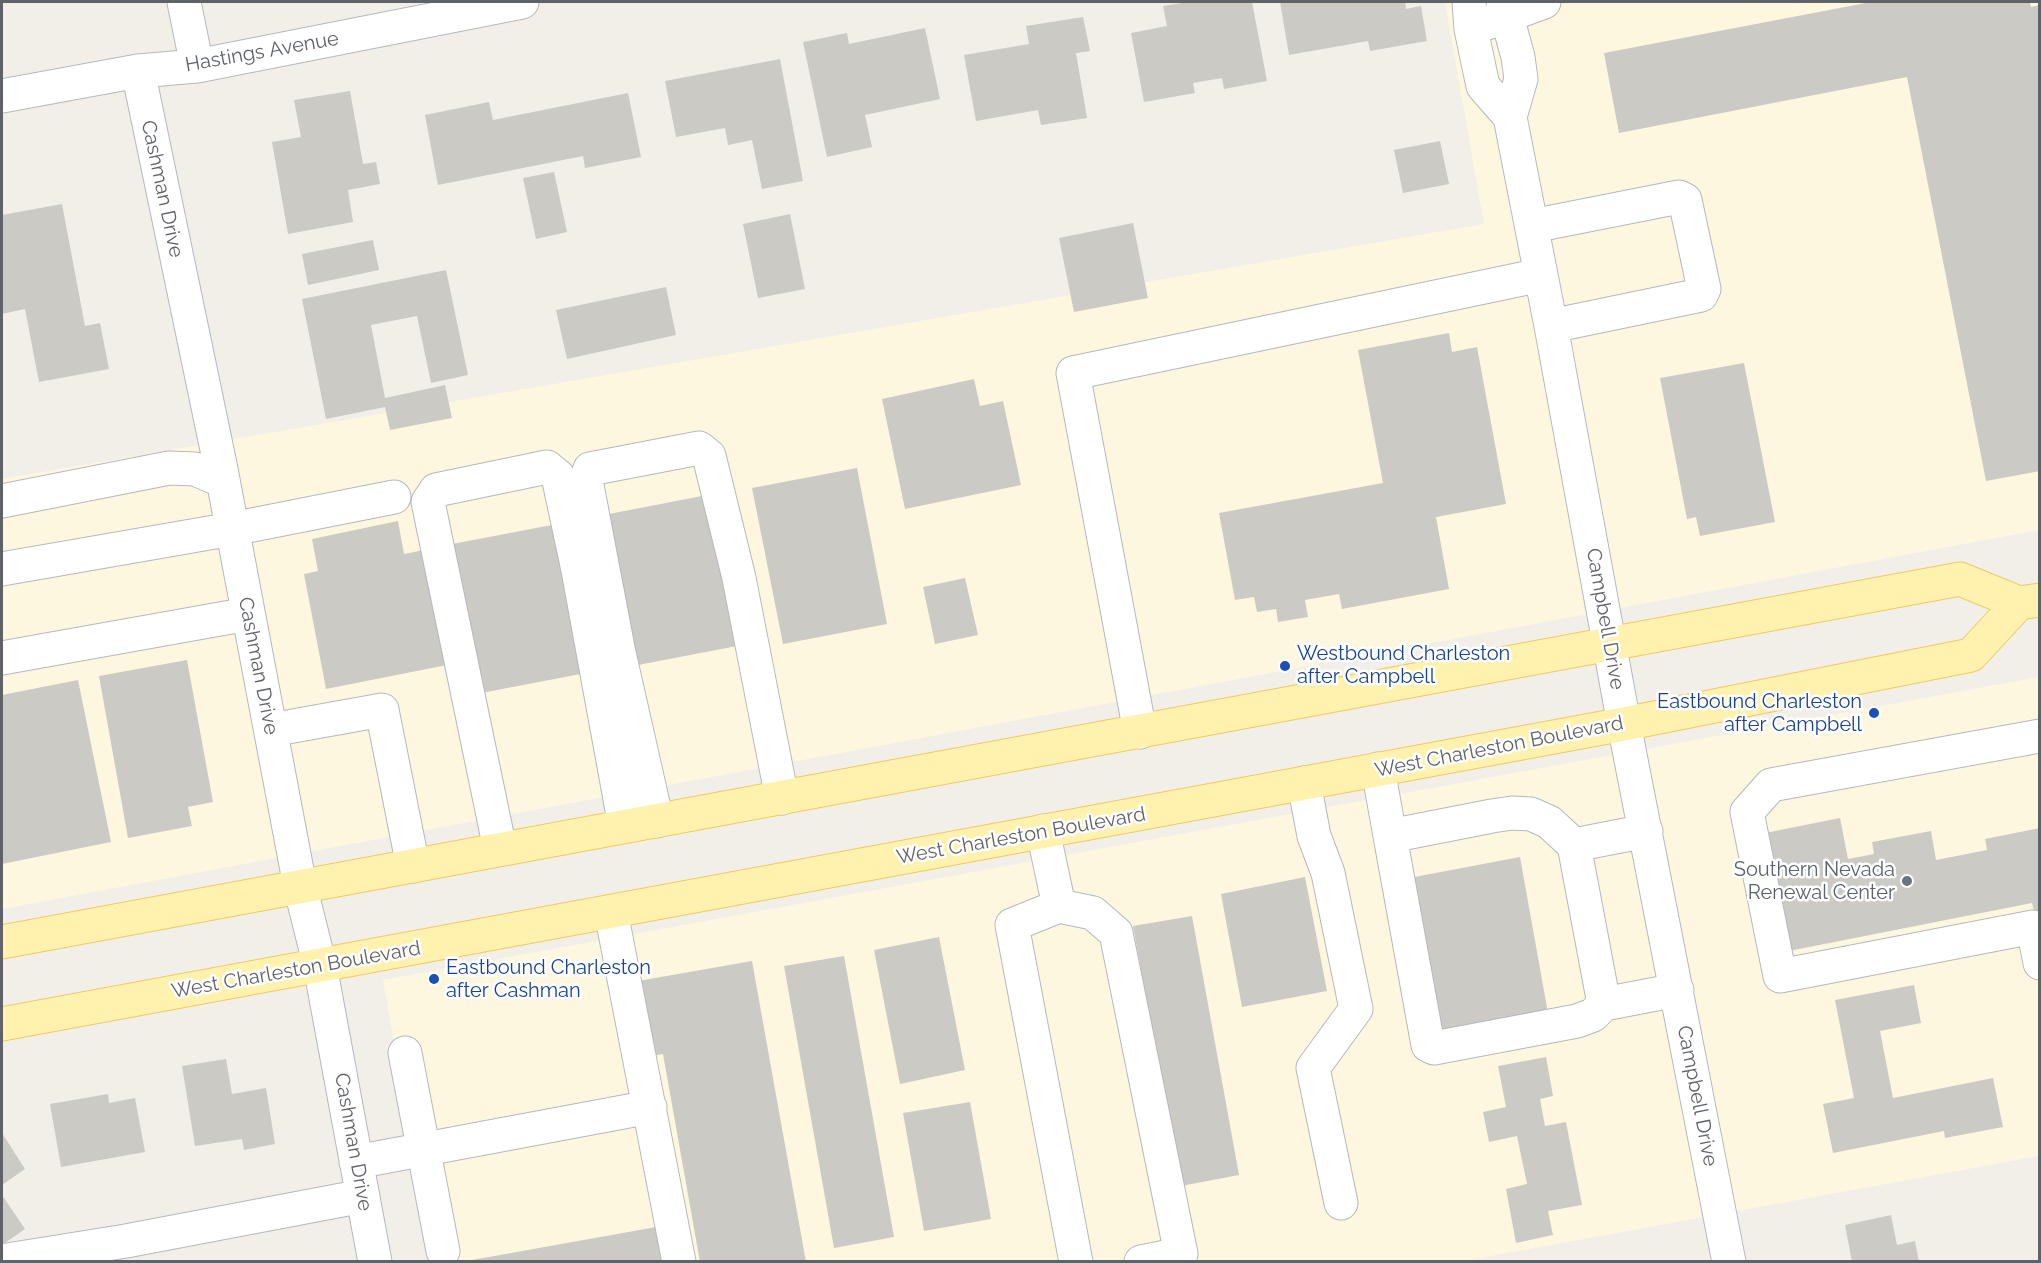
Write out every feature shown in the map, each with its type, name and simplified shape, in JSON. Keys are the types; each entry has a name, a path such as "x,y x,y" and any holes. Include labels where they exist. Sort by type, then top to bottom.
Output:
{"main road":[{"name":"West Charleston Boulevard","path":"2,942 1960,579 2029,602 1971,655 1624,724 2,1024"}],"street":[{"path":"184,2 196,66"},
{"name":"Hastings Avenue","path":"2,96 138,70 196,66 522,2"},
{"path":"1470,15 1544,2"},
{"path":"1518,57 1522,42 1540,22 1559,10 1561,2"},
{"name":"Campbell Drive","path":"1504,8 1518,57 1521,79 1510,117 1624,724 1729,1262"},
{"name":"Campbell Drive","path":"1470,15 1483,86 1510,117"},
{"name":"Cashman Drive","path":"138,70 223,481 300,886 320,966 375,1262"},
{"path":"1532,226 1679,197 1685,200 1704,290 1701,295 1551,326"},
{"path":"1140,732 1073,373 1541,275"},
{"path":"657,821 619,653 586,480 590,469 699,448 710,456 739,578 782,798"},
{"path":"500,849 428,502 436,490 547,467 558,476 563,499 625,826"},
{"path":"2,501 169,468 195,469 223,481"},
{"path":"2,569 232,529 394,497"},
{"path":"2,658 248,614"},
{"path":"270,730 382,710 413,866"},
{"path":"2040,736 1771,785 1747,812 1780,976 2033,927 2040,963"},
{"path":"1378,769 1428,1045 1434,1048 1578,1021 1593,1015 1604,1004 1677,990"},
{"path":"1304,783 1314,836 1328,873 1356,1009 1313,1068 1341,1203"},
{"path":"1390,836 1512,813 1531,814 1549,822 1574,845 1604,1004"},
{"path":"1043,831 1059,906"},
{"path":"1574,845 1646,831"},
{"path":"1076,1262 1012,925 1059,906 1093,913 1116,933 1181,1254 1141,1262"},
{"path":"611,912 680,1262"},
{"path":"405,1053 443,1251"},
{"path":"356,1162 650,1107"},
{"path":"2,1261 128,1251 363,1196"}],"shaded area":[{"path":"1445,2 2039,2 2039,530 2,909 2,479 1484,224"},
{"path":"2039,677 2039,1156 1463,1261 433,1261 383,980"}],"building":[{"path":"1189,2 1252,2 1267,81 1224,89 1222,78 1193,83 1195,93 1144,102 1131,33 1167,26 1163,6"},
{"path":"1280,2 1405,2 1406,9 1421,6 1427,41 1370,51 1368,41 1289,55"},
{"path":"1871,2 2030,2 2031,7 2040,5 2040,471 1986,481 1907,77 1619,133 1604,53"},
{"path":"1083,17 1090,51 1076,53 1087,118 1041,125 1038,110 976,121 964,55 1029,44 1026,26"},
{"path":"925,28 940,99 865,115 872,147 827,157 803,42 847,33 849,44"},
{"path":"780,59 803,181 762,189 752,140 728,145 725,128 676,137 665,81"},
{"path":"350,91 363,164 376,162 380,184 348,190 353,222 288,234 272,142 301,137 294,100"},
{"path":"628,93 641,157 585,168 583,156 438,185 425,115 489,102 493,120"},
{"path":"1440,141 1449,184 1403,193 1394,150"},
{"path":"554,172 567,232 536,239 523,178"},
{"path":"62,204 85,326 100,323 109,369 39,382 25,309 2,314 2,215"},
{"path":"790,214 805,289 758,298 743,224"},
{"path":"1133,223 1148,298 1074,312 1059,238"},
{"path":"373,240 379,270 308,285 302,254"},
{"path":"446,270 468,375 431,383 417,316 371,325 385,398 445,385 452,418 390,430 385,407 326,419 302,299"},
{"path":"666,287 676,335 567,359 556,310"},
{"path":"1449,333 1452,352 1477,347 1506,504 1436,517 1449,589 1342,609 1339,594 1305,600 1308,617 1278,622 1276,609 1257,612 1254,597 1235,600 1219,513 1383,483 1358,350"},
{"path":"1744,363 1775,522 1700,536 1696,517 1687,519 1660,378"},
{"path":"974,379 980,406 1003,401 1021,485 905,509 882,399"},
{"path":"857,468 887,624 783,644 752,488"},
{"path":"707,495 737,646 633,666 604,515"},
{"path":"398,521 404,554 424,550 447,665 326,689 304,574 318,571 312,539"},
{"path":"557,524 586,673 476,694 447,545"},
{"path":"965,578 978,635 935,644 923,587"},
{"path":"187,660 213,802 188,807 192,826 128,838 99,676"},
{"path":"78,680 111,842 2,864 2,695"},
{"name":"Southern Nevada Renewal Center","path":"1840,818 1848,859 1874,854 1872,842 1931,831 1936,860 1987,850 1985,839 2040,828 2040,935 2032,903 1789,951 1765,833"},
{"path":"1520,857 1548,1013 1436,1034 1409,878"},
{"path":"1305,877 1327,991 1242,1007 1221,894"},
{"path":"1192,916 1239,1175 1181,1186 1133,926"},
{"path":"939,937 965,1070 900,1084 874,950"},
{"path":"844,956 894,1237 834,1248 784,966"},
{"path":"752,961 806,1262 700,1262 663,1054 651,1056 638,981"},
{"path":"1914,985 1921,1023 1880,1031 1893,1098 1993,1078 2003,1127 1945,1138 1944,1131 1833,1153 1823,1104 1854,1098 1835,1000"},
{"path":"1546,1057 1553,1096 1540,1099 1545,1126 1566,1122 1582,1205 1548,1211 1553,1235 1516,1243 1506,1189 1527,1184 1517,1136 1489,1142 1483,1112 1506,1107 1498,1066"},
{"path":"226,1059 232,1094 266,1088 275,1144 244,1150 242,1139 195,1146 182,1066"},
{"path":"108,1094 109,1103 135,1098 145,1152 61,1167 50,1104"},
{"path":"970,1102 991,1219 924,1231 903,1113"},
{"path":"2,1133 25,1169 2,1185"},
{"path":"2,1195 25,1229 2,1245"},
{"path":"1891,1215 1897,1245 1915,1241 1919,1262 1852,1262 1845,1225"},
{"path":"656,1227 662,1262 472,1262 472,1260"}],"place":[{"name":"Westbound Charleston after Campbell","path":"1285,666"},
{"name":"Eastbound Charleston after Campbell","path":"1874,713"},
{"name":"Southern Nevada Renewal Center","path":"1907,881"},
{"name":"Eastbound Charleston after Cashman","path":"434,979"}]}
